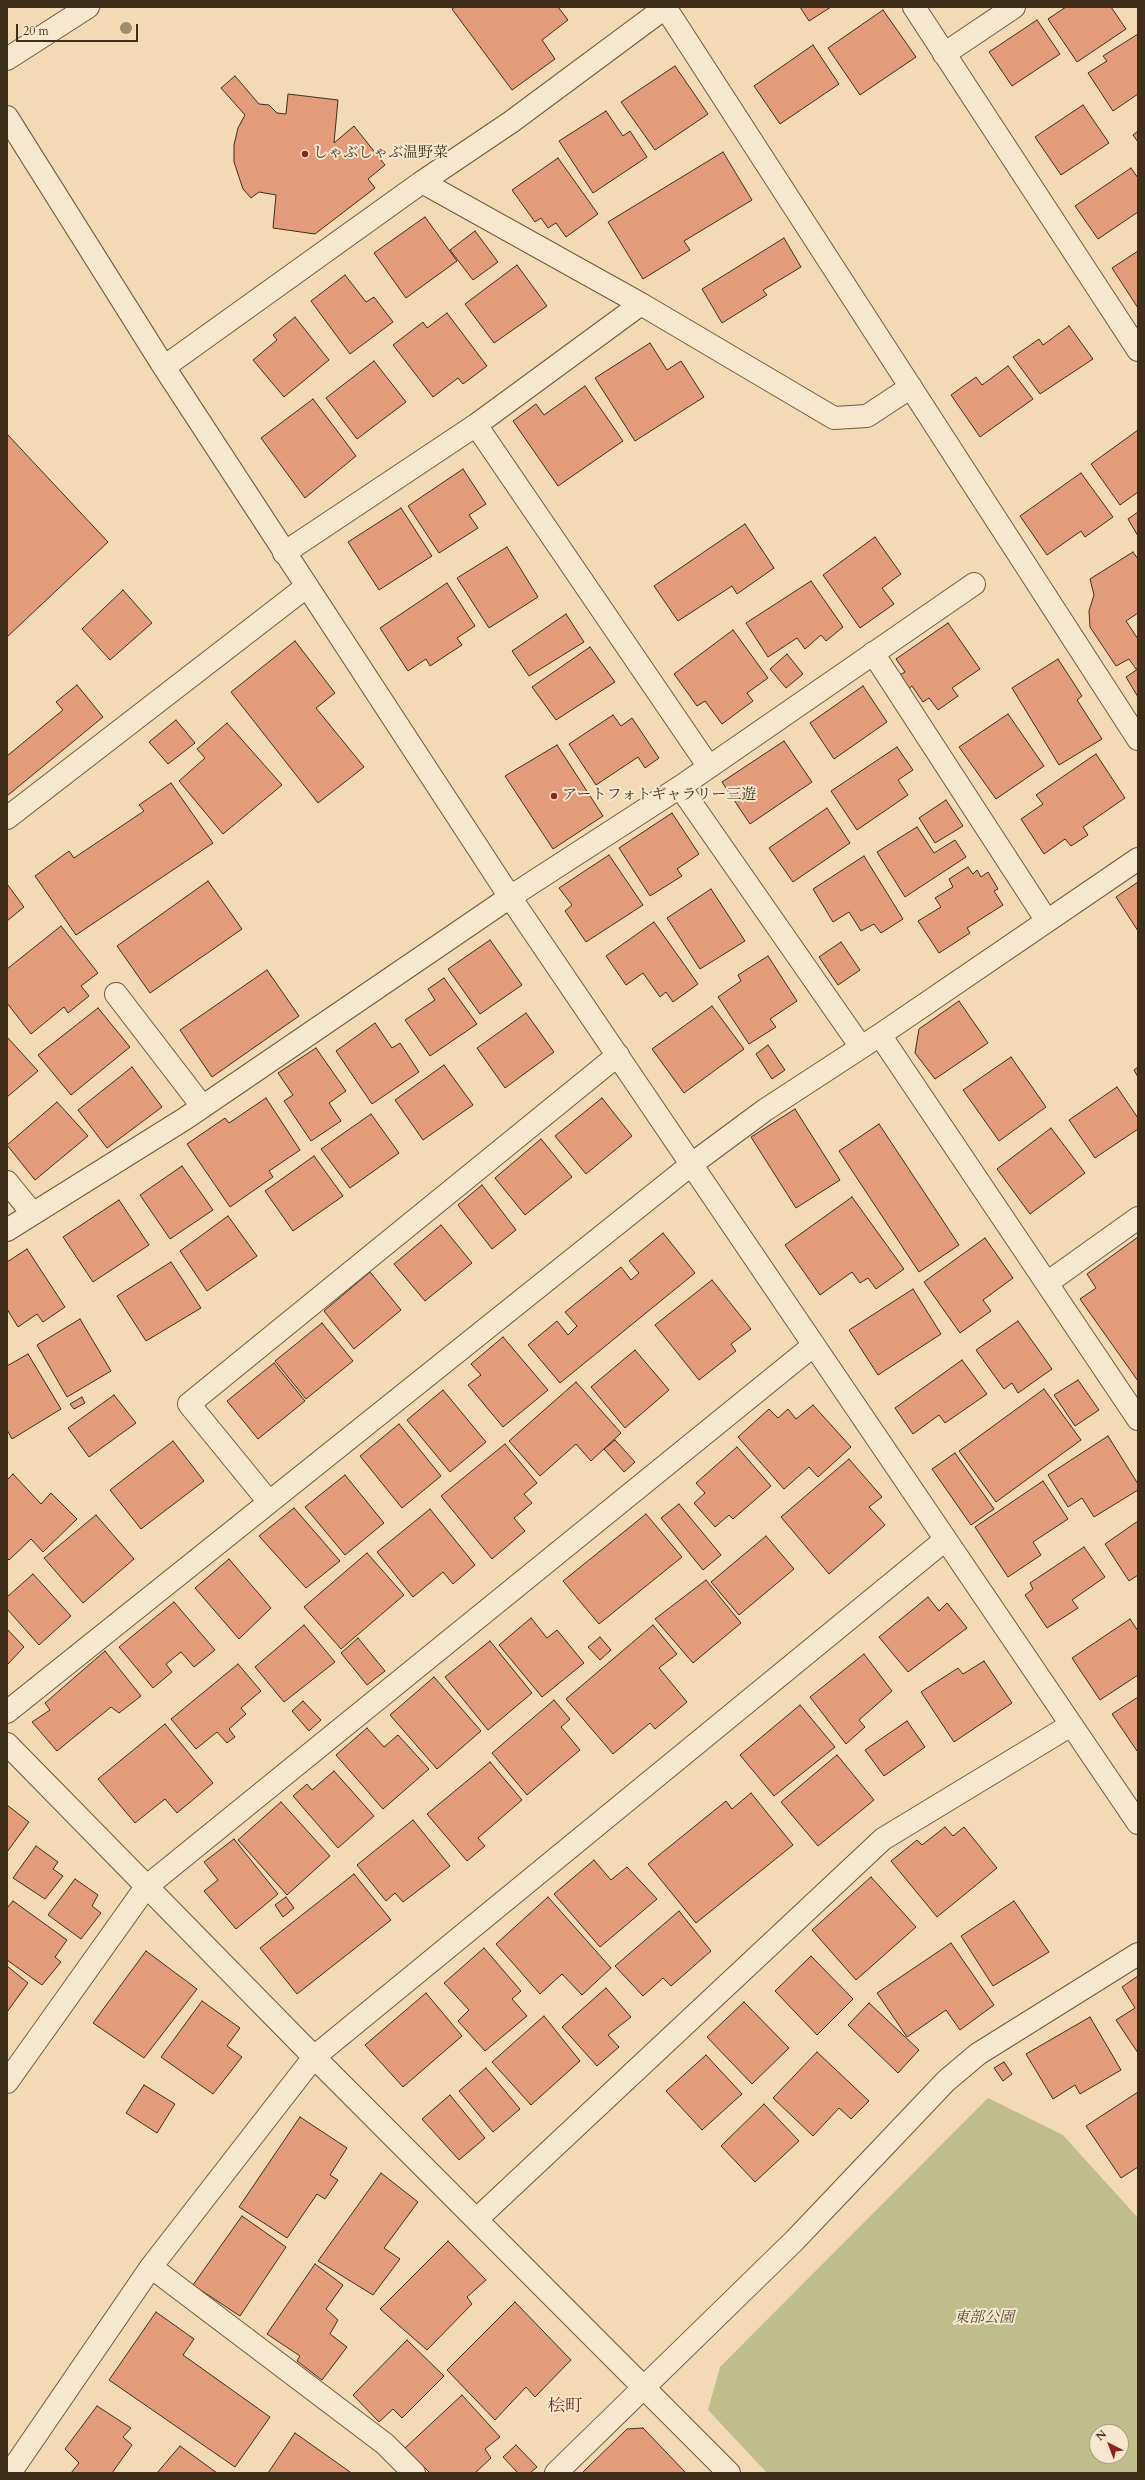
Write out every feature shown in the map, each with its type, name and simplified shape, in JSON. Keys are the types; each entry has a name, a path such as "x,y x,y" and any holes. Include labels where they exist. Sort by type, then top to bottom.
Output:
{"street":[{"path":"7,59 88,7"},
{"path":"164,368 422,182 511,122 665,7 1138,739"},
{"path":"914,7 1138,350"},
{"path":"944,54 1014,7"},
{"path":"7,117 164,368 306,587 510,896 945,1540 1138,1822"},
{"path":"422,182 641,304 834,418 867,416 911,387"},
{"path":"284,553 476,425 641,304"},
{"path":"476,425 709,767"},
{"path":"7,1230 202,1106 510,896 680,787 974,584"},
{"path":"7,818 306,587"},
{"path":"873,653 1047,921"},
{"path":"680,787 861,1047"},
{"path":"7,1712 692,1164 764,1110 880,1035 1138,859"},
{"path":"116,994 202,1106"},
{"path":"880,1035 1138,1419"},
{"path":"269,1502 189,1404 618,1055"},
{"path":"7,1182 33,1214"},
{"path":"1047,1283 1138,1218"},
{"path":"7,2082 146,1887 814,1346"},
{"path":"10,2473 151,2267 314,2057 945,1540"},
{"path":"477,2220 883,1839 1072,1725"},
{"path":"7,1744 314,2057 729,2473"},
{"path":"556,2473 645,2388 795,2240 946,2081 978,2054 1138,1954"},
{"path":"151,2267 385,2444 414,2473"}],"green space":[{"name":"東部公園","path":"988,2098 1063,2135 1138,2218 1138,2473 767,2473 708,2410 720,2367"}],"building":[{"path":"455,7 558,7 568,20 542,40 555,59 512,90 452,9"},
{"path":"800,7 831,7 809,21"},
{"path":"1066,7 1111,7 1126,29 1077,62 1048,19"},
{"path":"883,10 916,57 860,95 828,48"},
{"path":"1037,20 1060,54 1012,86 989,52"},
{"path":"1138,34 1138,94 1113,111 1088,73 1107,61 1103,56"},
{"path":"813,45 839,84 780,124 754,86"},
{"path":"675,66 708,114 655,150 621,102"},
{"name":"しゃぶしゃぶ温野菜","path":"235,76 259,104 269,105 277,113 286,114 288,94 338,100 334,143 354,126 385,165 368,179 375,188 315,234 273,228 276,195 259,192 251,198 243,189 234,162 234,145 238,128 245,115 221,88"},
{"path":"1083,105 1109,143 1061,175 1035,137"},
{"path":"606,111 623,136 630,131 647,157 593,193 559,141"},
{"path":"1138,131 1138,142 1133,135"},
{"path":"723,152 752,200 684,241 690,250 643,279 608,222"},
{"path":"558,158 598,214 566,237 556,223 548,228 541,218 535,222 512,190"},
{"path":"1131,168 1138,178 1138,212 1098,239 1075,206"},
{"path":"425,217 457,261 406,298 374,253"},
{"path":"475,231 498,262 473,280 450,250"},
{"path":"784,238 801,267 763,290 767,295 722,323 702,289"},
{"path":"1138,251 1138,308 1112,268"},
{"path":"517,265 547,306 494,343 465,304"},
{"path":"345,275 366,302 374,297 393,322 350,354 311,301"},
{"path":"447,313 487,366 463,384 458,378 433,397 393,345 423,322 427,328"},
{"path":"295,317 329,360 284,397 253,360 277,340 273,335"},
{"path":"1069,326 1093,359 1040,394 1013,357 1039,339 1043,345"},
{"path":"650,343 667,370 681,361 704,397 635,441 595,378"},
{"path":"374,361 406,402 357,439 326,398"},
{"path":"1008,366 1033,399 980,437 951,395 976,377 982,385"},
{"path":"585,386 623,441 558,486 513,421 536,404 544,415"},
{"path":"313,399 356,456 305,498 261,438"},
{"path":"1138,430 1138,492 1120,505 1091,464"},
{"path":"7,434 108,542 7,637"},
{"path":"463,469 486,504 469,515 478,528 439,553 408,506"},
{"path":"1081,473 1113,517 1085,537 1081,531 1047,555 1020,516"},
{"path":"401,508 432,556 379,590 348,542"},
{"path":"1138,512 1138,536 1128,519"},
{"path":"745,524 774,568 737,594 732,586 678,621 654,586"},
{"path":"875,537 901,574 882,588 894,604 860,628 823,575"},
{"path":"507,547 538,597 489,628 457,578"},
{"path":"1133,552 1138,559 1138,613 1126,621 1138,639 1138,668 1136,669 1129,659 1116,666 1090,627 1089,611 1094,595 1090,579"},
{"path":"811,581 843,627 826,641 821,635 805,649 797,638 768,657 746,623"},
{"path":"447,583 475,626 457,638 462,645 430,666 426,659 408,671 380,628"},
{"path":"123,590 152,623 110,660 82,629"},
{"path":"566,614 584,642 529,676 512,651"},
{"path":"948,623 980,669 952,688 958,696 938,710 929,698 923,702 912,686 907,690 898,676 905,672 896,659"},
{"path":"733,630 768,678 747,693 753,701 722,724 705,701 697,706 674,674"},
{"path":"295,641 335,693 316,708 364,767 318,803 231,692"},
{"path":"590,647 615,682 556,720 532,687"},
{"path":"787,654 803,674 786,688 770,669"},
{"path":"1058,659 1082,696 1077,700 1102,739 1059,765 1012,688"},
{"path":"1138,669 1138,697 1126,677"},
{"path":"77,685 103,717 7,796 7,756 63,710 56,702"},
{"path":"863,686 887,722 834,759 810,723"},
{"path":"1008,714 1044,766 996,799 959,747"},
{"path":"613,715 621,726 632,718 659,758 645,768 638,757 596,785 569,744"},
{"path":"176,720 195,743 168,764 149,742"},
{"path":"227,723 282,785 223,834 179,781 205,758 197,749"},
{"path":"784,741 812,782 750,824 722,782"},
{"name":"アートフォトギャラリー三遊","path":"557,745 603,816 553,849 505,776"},
{"path":"897,747 913,770 898,780 908,795 857,830 831,791"},
{"path":"1096,754 1125,798 1083,827 1088,835 1071,846 1065,839 1044,854 1021,819 1043,804 1036,795"},
{"path":"171,783 213,843 76,935 35,876 69,851 74,858 144,811 139,805"},
{"path":"946,800 963,826 935,843 919,818"},
{"path":"827,808 850,843 793,882 769,848"},
{"path":"672,813 699,854 677,869 682,876 650,896 619,848"},
{"path":"917,827 934,853 955,840 966,857 905,897 877,852"},
{"path":"609,855 643,905 586,942 565,911 572,905 559,888"},
{"path":"864,856 903,919 881,933 874,924 861,931 849,912 833,922 813,889"},
{"path":"968,867 973,874 977,870 981,877 988,872 998,889 994,891 1003,905 967,928 970,933 939,953 918,921 941,907 935,898 953,887 949,879"},
{"path":"208,881 242,929 150,993 117,946"},
{"path":"1138,882 1138,931 1116,897"},
{"path":"7,884 24,907 7,921"},
{"path":"711,889 745,941 700,969 667,918"},
{"path":"654,922 698,984 673,1002 666,992 660,997 643,973 626,985 606,956"},
{"path":"61,926 98,973 81,986 89,996 68,1013 64,1007 31,1034 7,1003 7,969"},
{"path":"490,940 522,985 480,1014 448,969"},
{"path":"841,942 860,970 838,985 819,957"},
{"path":"768,956 797,1001 770,1019 776,1027 749,1044 718,997 741,981 738,975"},
{"path":"267,970 299,1016 212,1077 180,1030"},
{"path":"444,978 477,1024 430,1056 405,1020 435,1000 428,989"},
{"path":"959,1001 988,1043 935,1079 915,1053 919,1029"},
{"path":"712,1006 744,1049 684,1093 652,1049"},
{"path":"98,1008 130,1047 71,1095 38,1055"},
{"path":"526,1013 554,1052 505,1088 477,1048"},
{"path":"375,1023 392,1048 400,1043 419,1072 372,1104 336,1051"},
{"path":"7,1037 38,1071 7,1097"},
{"path":"768,1045 785,1070 772,1079 756,1054"},
{"path":"316,1048 346,1091 329,1103 341,1121 311,1141 284,1101 293,1095 278,1073"},
{"path":"1011,1057 1046,1107 999,1141 963,1090"},
{"path":"444,1065 473,1105 423,1140 395,1100"},
{"path":"132,1067 162,1107 107,1148 78,1110"},
{"path":"1138,1067 1138,1077 1134,1070"},
{"path":"1117,1087 1138,1118 1138,1129 1095,1158 1069,1120"},
{"path":"266,1098 300,1150 269,1171 273,1177 230,1207 187,1144 225,1118 229,1123"},
{"path":"602,1098 632,1136 586,1174 555,1136"},
{"path":"57,1102 88,1136 35,1180 7,1145"},
{"path":"795,1109 840,1180 796,1208 751,1137"},
{"path":"371,1114 399,1153 350,1188 321,1149"},
{"path":"879,1124 959,1245 919,1272 839,1151"},
{"path":"1051,1128 1085,1173 1030,1214 997,1169"},
{"path":"541,1139 572,1177 525,1215 495,1178"},
{"path":"314,1156 343,1196 293,1231 265,1191"},
{"path":"182,1166 213,1210 170,1239 140,1195"},
{"path":"482,1185 516,1230 492,1249 458,1205"},
{"path":"852,1197 904,1269 876,1289 868,1278 860,1283 852,1272 820,1295 785,1245"},
{"path":"119,1200 149,1245 93,1282 63,1237"},
{"path":"228,1216 257,1256 207,1291 180,1251"},
{"path":"441,1225 472,1263 425,1301 394,1264"},
{"path":"663,1233 695,1273 560,1383 528,1345 557,1321 568,1335 577,1326 565,1312 621,1267 631,1280 639,1273 629,1261"},
{"path":"1138,1237 1138,1381 1080,1299 1096,1288 1087,1274"},
{"path":"985,1238 1013,1278 983,1300 991,1311 960,1333 924,1282"},
{"path":"27,1249 65,1307 43,1322 37,1314 18,1327 7,1309 7,1262"},
{"path":"171,1262 201,1308 146,1341 117,1296"},
{"path":"370,1272 401,1310 354,1349 324,1311"},
{"path":"712,1280 751,1329 731,1344 736,1351 699,1380 655,1325"},
{"path":"913,1289 941,1334 878,1375 849,1330"},
{"path":"80,1319 111,1371 67,1397 37,1345"},
{"path":"1018,1321 1052,1369 1018,1393 1012,1383 1004,1389 976,1350"},
{"path":"322,1323 353,1361 306,1399 275,1361"},
{"path":"503,1337 548,1390 503,1427 468,1385 481,1375 471,1364"},
{"path":"635,1350 669,1390 625,1428 591,1387"},
{"path":"28,1354 61,1409 12,1439 7,1430 7,1366"},
{"path":"962,1360 987,1394 945,1423 939,1415 913,1434 895,1408"},
{"path":"274,1363 305,1401 258,1439 227,1401"},
{"path":"1078,1380 1099,1410 1075,1426 1054,1395"},
{"path":"576,1382 621,1433 591,1461 576,1444 540,1476 509,1441"},
{"path":"1044,1389 1081,1440 996,1502 959,1451"},
{"path":"443,1390 486,1442 450,1472 407,1420"},
{"path":"114,1395 136,1423 89,1457 68,1428"},
{"path":"82,1397 85,1403 74,1409 70,1404"},
{"path":"813,1405 851,1447 818,1477 809,1467 784,1489 738,1437 769,1409 778,1418 788,1409 796,1419"},
{"path":"399,1424 441,1476 402,1508 360,1456"},
{"path":"1108,1436 1138,1484 1138,1490 1094,1517 1082,1498 1068,1507 1048,1475"},
{"path":"615,1440 635,1462 624,1472 604,1449"},
{"path":"173,1441 204,1481 141,1529 110,1490"},
{"path":"505,1444 537,1483 524,1494 532,1503 514,1518 525,1531 492,1559 441,1496"},
{"path":"737,1447 771,1486 733,1519 729,1515 715,1527 694,1503 705,1493 696,1483"},
{"path":"955,1453 994,1509 971,1525 932,1469"},
{"path":"849,1459 882,1497 869,1507 885,1525 829,1574 781,1517"},
{"path":"13,1474 41,1504 51,1493 77,1519 43,1552 31,1539 9,1560 7,1558 7,1480"},
{"path":"345,1475 384,1523 345,1555 305,1507"},
{"path":"1043,1481 1068,1519 1033,1542 1041,1555 1008,1577 975,1527"},
{"path":"679,1504 721,1555 703,1570 661,1518"},
{"path":"294,1508 340,1561 306,1588 259,1536"},
{"path":"430,1509 475,1565 453,1584 443,1572 413,1597 377,1552"},
{"path":"646,1514 682,1557 599,1624 563,1581"},
{"path":"96,1515 134,1559 83,1603 44,1558"},
{"path":"1138,1521 1138,1575 1129,1581 1105,1544"},
{"path":"766,1536 794,1569 739,1615 711,1582"},
{"path":"1084,1547 1105,1577 1072,1600 1078,1608 1047,1628 1025,1595 1033,1589 1030,1583"},
{"path":"367,1553 404,1595 341,1649 304,1607"},
{"path":"229,1559 271,1608 239,1639 195,1588"},
{"path":"33,1574 71,1616 39,1645 7,1609 7,1597"},
{"path":"706,1580 741,1623 693,1663 655,1619"},
{"path":"928,1597 939,1611 947,1603 967,1628 908,1672 879,1637"},
{"path":"174,1602 215,1650 194,1667 181,1652 166,1664 172,1672 153,1688 119,1647"},
{"path":"531,1618 547,1638 557,1630 584,1663 542,1697 499,1645"},
{"path":"1130,1619 1138,1631 1138,1675 1100,1700 1072,1658"},
{"path":"304,1625 335,1662 284,1702 255,1667"},
{"path":"653,1625 677,1654 659,1668 687,1702 655,1729 650,1723 613,1754 566,1699"},
{"path":"7,1629 24,1647 7,1665"},
{"path":"600,1637 611,1650 600,1660 588,1647"},
{"path":"358,1638 385,1671 367,1685 341,1653"},
{"path":"490,1641 532,1693 488,1730 445,1677"},
{"path":"105,1651 141,1696 119,1713 111,1707 57,1751 32,1722 50,1710 45,1703"},
{"path":"864,1654 892,1691 859,1720 865,1727 846,1744 810,1697"},
{"path":"984,1661 1012,1703 954,1742 921,1692 958,1668 963,1674"},
{"path":"238,1664 261,1691 241,1708 246,1714 229,1729 235,1737 227,1743 217,1732 196,1749 171,1719"},
{"path":"434,1677 481,1731 437,1769 390,1715"},
{"path":"1138,1697 1138,1750 1137,1751 1112,1714"},
{"path":"554,1700 570,1719 561,1727 580,1750 527,1795 492,1753"},
{"path":"303,1701 321,1720 309,1731 292,1711"},
{"path":"800,1705 835,1747 774,1796 740,1755"},
{"path":"907,1721 925,1747 884,1776 865,1750"},
{"path":"165,1724 213,1783 177,1813 165,1799 135,1823 98,1779"},
{"path":"367,1728 384,1747 398,1735 429,1769 383,1809 336,1755"},
{"path":"837,1755 874,1800 818,1846 781,1802"},
{"path":"490,1762 522,1800 478,1838 485,1846 467,1861 427,1814"},
{"path":"334,1771 374,1816 338,1848 293,1796 307,1784 312,1790"},
{"path":"751,1793 793,1845 696,1923 648,1864 726,1801 732,1809"},
{"path":"281,1802 330,1856 287,1895 238,1840"},
{"path":"7,1805 29,1822 7,1852"},
{"path":"413,1820 450,1866 403,1902 395,1893 386,1901 357,1865"},
{"path":"945,1827 953,1836 964,1827 997,1868 937,1917 891,1861 917,1840 922,1845"},
{"path":"234,1839 278,1894 236,1929 204,1891 218,1880 204,1862"},
{"path":"36,1846 58,1862 53,1869 63,1876 45,1899 13,1878"},
{"path":"594,1860 611,1880 627,1867 657,1899 600,1947 554,1894"},
{"path":"354,1874 391,1920 297,1994 260,1948"},
{"path":"871,1877 916,1927 856,1980 812,1930"},
{"path":"75,1879 98,1895 92,1906 101,1913 81,1939 48,1915"},
{"path":"286,1897 294,1908 283,1917 275,1905"},
{"path":"548,1897 611,1968 582,1995 562,1974 540,1994 496,1944"},
{"path":"13,1901 67,1940 55,1957 61,1962 42,1985 7,1960 7,1908"},
{"path":"1014,1901 1049,1952 993,1986 961,1936"},
{"path":"679,1911 711,1951 671,1986 663,1978 643,1996 615,1966"},
{"path":"951,1943 994,2005 960,2030 946,2010 907,2037 877,1993"},
{"path":"484,1948 521,1991 512,1999 527,2016 485,2051 458,2021 469,2010 444,1983"},
{"path":"146,1951 197,1989 144,2058 93,2023"},
{"path":"811,1956 853,1999 817,2035 775,1991"},
{"path":"7,1966 28,1983 7,2012"},
{"path":"1138,1976 1138,2053 1116,2020 1135,2008 1122,1987"},
{"path":"606,1988 631,2017 608,2035 619,2047 597,2066 562,2027"},
{"path":"426,1993 462,2036 403,2087 365,2045"},
{"path":"202,2001 240,2028 227,2046 242,2057 213,2094 161,2057"},
{"path":"744,2002 789,2048 752,2084 707,2037"},
{"path":"869,2003 919,2050 898,2073 848,2025"},
{"path":"544,2016 580,2061 531,2105 492,2062"},
{"path":"1090,2017 1121,2070 1080,2094 1075,2085 1053,2099 1026,2054"},
{"path":"817,2052 869,2101 851,2119 839,2108 813,2136 773,2098"},
{"path":"706,2055 742,2094 702,2130 666,2091"},
{"path":"1004,2062 1012,2074 1003,2081 994,2068"},
{"path":"486,2068 520,2109 493,2132 459,2091"},
{"path":"144,2085 175,2104 157,2133 126,2113"},
{"path":"1138,2092 1138,2167 1121,2178 1086,2126"},
{"path":"450,2095 485,2138 459,2160 422,2119"},
{"path":"764,2104 799,2141 755,2182 721,2146"},
{"path":"300,2117 347,2148 330,2175 338,2180 325,2199 317,2194 287,2238 239,2207"},
{"path":"381,2173 418,2202 384,2248 400,2259 373,2295 318,2261"},
{"path":"242,2216 286,2247 240,2316 193,2285"},
{"path":"448,2241 486,2280 467,2297 472,2304 427,2350 380,2309"},
{"path":"315,2264 343,2285 326,2309 338,2320 330,2334 347,2347 322,2380 297,2361 300,2356 267,2334"},
{"path":"515,2302 571,2360 535,2397 526,2387 495,2420 447,2370"},
{"path":"156,2312 194,2339 183,2355 270,2417 235,2467 109,2380"},
{"path":"407,2340 444,2376 402,2418 393,2409 379,2422 353,2395"},
{"path":"462,2395 500,2437 485,2449 491,2458 475,2473 430,2473 405,2448"},
{"path":"97,2406 131,2428 123,2437 132,2445 112,2473 71,2473 79,2463 65,2449"},
{"path":"643,2428 686,2473 582,2473 627,2429"},
{"path":"295,2433 350,2472 350,2473 268,2473"},
{"path":"516,2445 537,2467 530,2473 518,2473 503,2457"},
{"path":"180,2446 217,2473 157,2473"}],"place":[{"name":"しゃぶしゃぶ温野菜","path":"305,154"},
{"name":"アートフォトギャラリー三遊","path":"554,796"}],"district":[{"name":"桧町","path":"565,2407"}]}
